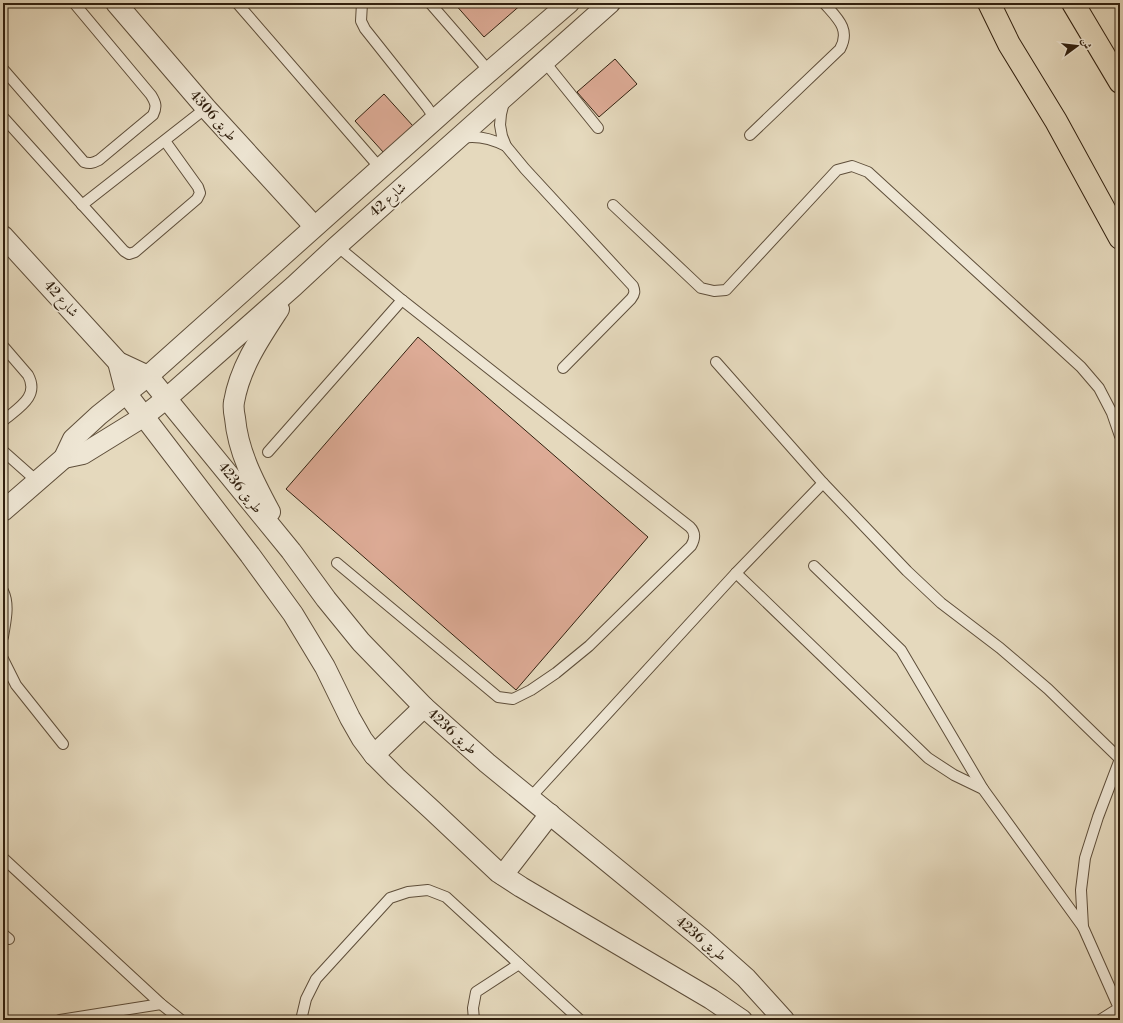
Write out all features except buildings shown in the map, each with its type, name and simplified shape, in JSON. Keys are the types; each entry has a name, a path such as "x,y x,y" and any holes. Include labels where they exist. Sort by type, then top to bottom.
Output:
{"highway":[{"path":"979,3 1009,44"},
{"path":"989,3 1009,44 1056,122 1120,238"},
{"path":"1073,3 1120,82"}],"street":[{"name":"طريق 4306","path":"116,3 206,108 314,226"},
{"name":"شارع 42","path":"3,511 64,458 73,439 99,415 148,376 488,71 569,3"},
{"name":"شارع 42","path":"64,458 83,454 144,417 167,398 610,3"},
{"path":"488,71 508,94"},
{"name":"شارع 42","path":"3,236 118,362 148,376 167,398"},
{"path":"291,551 246,463 236,432 234,404 242,373 255,347 294,286"},
{"name":"شارع 42","path":"118,362 126,394 144,417"},
{"name":"طريق 4236","path":"167,398 291,551 326,599 361,642 424,707 488,763 701,938 746,978 784,1020"},
{"path":"144,417 250,555 293,614 325,667 362,739 374,755 503,875 528,892 711,999 742,1020"},
{"path":"374,755 424,707"},
{"path":"503,875 550,814"}],"lane":[{"path":"3,69 84,162 92,163 99,160 153,115 156,109 156,104 151,96 74,3"},
{"path":"237,3 380,168"},
{"path":"362,3 361,21 365,29 435,119"},
{"path":"430,3 488,71"},
{"path":"750,135 840,49 843,44 845,37 842,25 824,3"},
{"path":"544,61 598,128"},
{"path":"508,94 502,109 500,125 506,146 525,169 633,286 635,291 632,299 563,368"},
{"path":"82,205 206,108"},
{"path":"3,117 124,251 129,254 135,252 197,199 200,193 165,141"},
{"path":"457,139 467,137 487,139 506,146"},
{"path":"613,205 701,288 714,291 726,290 837,170 852,166 868,172 1081,366 1099,388 1112,413 1120,436"},
{"path":"337,246 402,300 690,528 695,535 691,546 574,659 531,690 513,699 498,697 337,562"},
{"path":"268,452 402,300"},
{"path":"3,346 28,375 31,380 32,387 30,398 3,421"},
{"path":"716,362 823,483 907,572 941,603 1000,648 1048,688 1120,758 1098,817 1085,858 1081,890 1083,927"},
{"path":"3,451 38,482"},
{"path":"530,798 736,573 823,483"},
{"path":"814,566 901,650 983,789 1083,927 1120,1008 1100,1020"},
{"path":"736,573 928,758 954,775 983,789"},
{"path":"3,591 7,610 3,637"},
{"path":"3,659 16,685 64,744"},
{"path":"3,858 161,1004 182,1020"},
{"path":"301,1020 306,999 316,979 390,898 408,892 428,890 446,897 580,1020"},
{"path":"474,1020 473,1008 476,992 519,964"},
{"path":"60,1020 161,1004"}]}
